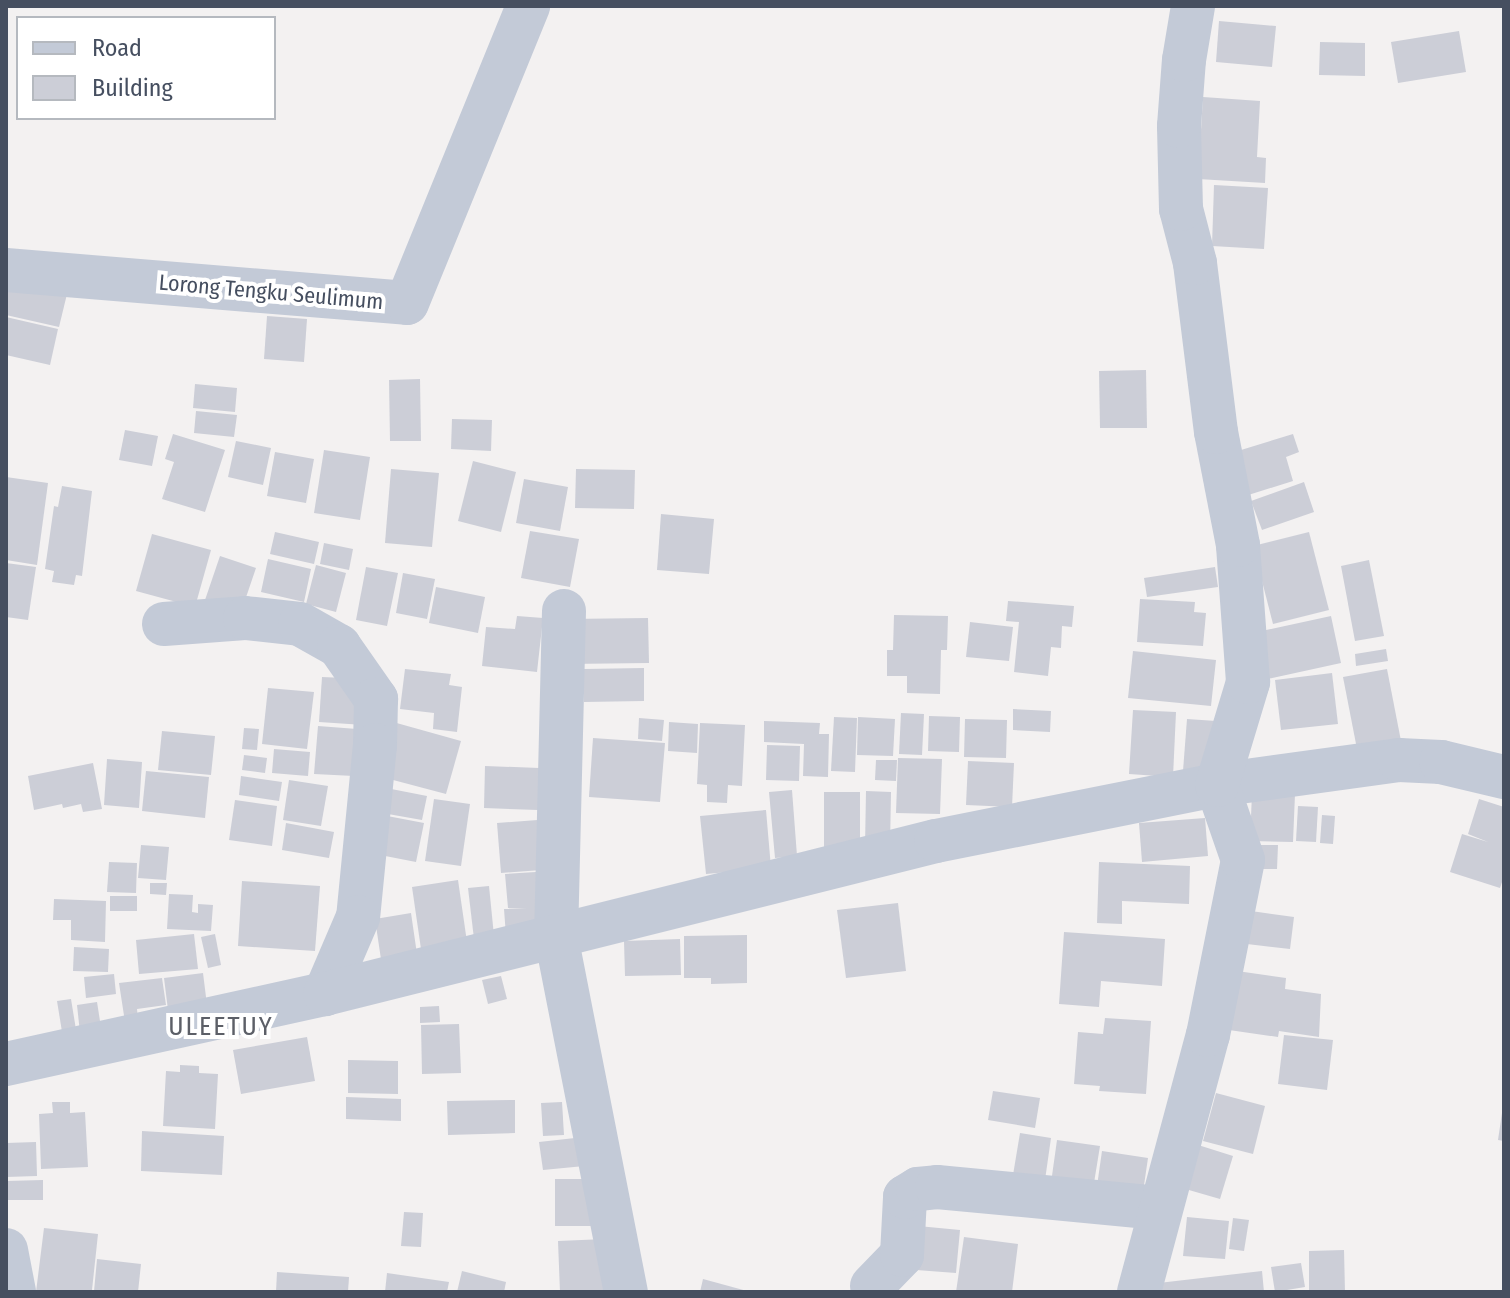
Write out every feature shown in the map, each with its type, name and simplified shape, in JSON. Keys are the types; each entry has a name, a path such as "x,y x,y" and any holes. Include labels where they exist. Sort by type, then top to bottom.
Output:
{"street":[{"name":"Lorong Tengku Seulimum","path":"6,270 407,303 528,6"},
{"path":"1139,1292 1159,1208 1208,1035 1243,860 1217,785 1248,682 1238,545 1216,432 1195,263 1181,209 1179,126 1184,60 1193,6"},
{"path":"564,611 556,936 626,1292"},
{"path":"164,624 245,618 300,624 339,646 376,699 375,745 358,917 325,994"},
{"path":"6,1064 325,994 936,841 1217,785 1399,760 1453,764 1504,777"},
{"path":"872,1286 902,1255 905,1197 918,1189 937,1187 1159,1208"},
{"path":"6,1250 14,1292"}],"building":[{"path":"1219,21 1276,26 1272,67 1216,62"},
{"path":"1459,31 1466,72 1398,83 1391,42"},
{"path":"1320,42 1365,43 1365,76 1319,75"},
{"path":"1203,97 1260,101 1257,157 1266,158 1265,183 1198,179"},
{"path":"1214,185 1268,188 1264,249 1212,246"},
{"path":"9,280 67,294 59,327 6,315"},
{"path":"267,316 307,319 304,362 264,359"},
{"path":"6,317 58,329 50,365 6,355"},
{"path":"1146,370 1147,428 1100,428 1099,371"},
{"path":"420,379 421,441 390,441 389,380"},
{"path":"195,384 237,388 235,412 193,408"},
{"path":"196,411 237,415 234,437 194,433"},
{"path":"452,419 492,420 491,451 451,449"},
{"path":"125,430 158,436 152,466 119,460"},
{"path":"173,434 225,450 205,512 162,499 174,462 165,459"},
{"path":"1293,434 1299,452 1286,457 1293,481 1242,497 1228,454"},
{"path":"236,441 271,448 263,485 228,477"},
{"path":"324,450 370,457 360,520 314,513"},
{"path":"275,452 314,459 306,503 267,496"},
{"path":"473,461 516,472 501,532 458,521"},
{"path":"391,469 439,473 432,547 385,543"},
{"path":"576,469 635,470 634,509 575,508"},
{"path":"6,477 48,483 37,565 6,560"},
{"path":"524,479 568,487 560,531 516,523"},
{"path":"1304,482 1314,512 1262,530 1251,501"},
{"path":"62,486 92,491 82,576 76,575 74,585 52,582 54,571 45,569 54,506 58,507"},
{"path":"661,514 714,519 709,574 657,570"},
{"path":"530,531 579,539 570,587 521,578"},
{"path":"275,532 319,542 314,564 270,554"},
{"path":"1309,532 1329,610 1273,624 1253,546"},
{"path":"152,534 211,550 195,607 136,591"},
{"path":"324,543 353,549 349,570 320,564"},
{"path":"220,556 256,568 241,612 205,600"},
{"path":"268,559 311,569 304,602 261,592"},
{"path":"1369,560 1384,636 1355,641 1341,566"},
{"path":"6,563 36,567 28,620 6,617"},
{"path":"316,565 346,573 336,612 306,604"},
{"path":"366,567 398,573 387,626 356,620"},
{"path":"1215,567 1218,587 1147,597 1144,578"},
{"path":"403,573 435,579 427,619 396,613"},
{"path":"436,587 485,597 478,633 429,623"},
{"path":"1140,599 1195,602 1194,612 1206,613 1203,646 1137,642"},
{"path":"1008,601 1074,606 1072,627 1062,626 1061,648 1051,647 1048,676 1014,672 1019,622 1006,621"},
{"path":"894,615 948,616 947,650 941,650 940,694 907,693 907,676 887,676 887,650 893,650"},
{"path":"517,616 543,618 537,672 482,666 486,627 515,629"},
{"path":"1331,616 1341,663 1263,680 1252,633"},
{"path":"648,618 649,663 568,664 568,619"},
{"path":"970,622 1013,627 1009,661 966,657"},
{"path":"1386,649 1388,661 1356,666 1355,654"},
{"path":"1133,651 1216,660 1211,706 1128,698"},
{"path":"644,668 644,701 584,702 584,669"},
{"path":"405,669 451,674 449,685 462,687 457,732 433,729 434,713 400,709"},
{"path":"1387,669 1401,741 1357,749 1343,677"},
{"path":"1332,673 1338,724 1281,730 1275,680"},
{"path":"322,677 345,678 356,692 364,725 319,722"},
{"path":"268,688 314,692 307,749 262,744"},
{"path":"1013,709 1051,711 1050,732 1013,730"},
{"path":"1133,710 1176,712 1173,777 1129,774"},
{"path":"901,713 924,714 922,755 899,754"},
{"path":"929,716 960,717 959,752 928,751"},
{"path":"834,717 857,718 855,772 831,771"},
{"path":"858,717 895,719 893,756 857,755"},
{"path":"639,718 664,720 662,741 638,739"},
{"path":"965,719 1007,720 1006,758 964,757"},
{"path":"1187,719 1216,721 1213,773 1183,771"},
{"path":"764,721 820,723 819,734 829,734 828,777 803,776 804,744 764,742"},
{"path":"393,722 461,741 446,794 378,776"},
{"path":"669,722 698,724 697,753 668,751"},
{"path":"700,723 745,725 742,786 728,785 727,803 707,802 707,785 697,784"},
{"path":"318,726 357,729 354,776 314,774"},
{"path":"244,728 259,729 257,750 242,749"},
{"path":"162,731 215,736 211,775 158,770"},
{"path":"593,738 665,743 660,802 589,797"},
{"path":"767,745 800,746 799,781 766,780"},
{"path":"274,749 310,752 308,776 272,773"},
{"path":"244,755 267,758 265,773 242,770"},
{"path":"898,758 942,759 940,814 896,813"},
{"path":"107,759 142,762 139,808 104,805"},
{"path":"876,760 897,760 896,781 875,780"},
{"path":"968,761 1014,763 1012,807 966,805"},
{"path":"93,763 102,809 83,812 81,804 63,808 62,804 34,810 28,776"},
{"path":"485,766 539,768 538,810 484,808"},
{"path":"146,771 209,777 205,818 142,811"},
{"path":"241,776 282,782 279,801 239,795"},
{"path":"289,780 328,786 321,826 283,820"},
{"path":"376,786 427,796 422,820 371,811"},
{"path":"792,790 797,856 775,858 769,792"},
{"path":"866,791 891,792 890,847 865,847"},
{"path":"824,792 860,792 860,853 824,852"},
{"path":"1252,793 1295,794 1293,842 1250,841"},
{"path":"434,799 470,804 461,866 425,861"},
{"path":"1479,799 1504,807 1504,876 1500,888 1450,872 1462,834 1488,842 1468,834"},
{"path":"235,800 277,806 272,846 229,840"},
{"path":"1298,806 1318,807 1316,842 1296,841"},
{"path":"766,810 771,868 706,874 700,816"},
{"path":"382,815 424,823 416,862 375,854"},
{"path":"1322,815 1335,816 1333,844 1320,843"},
{"path":"564,818 568,868 501,873 497,823"},
{"path":"1205,818 1208,856 1142,862 1139,823"},
{"path":"286,823 334,832 329,858 282,850"},
{"path":"141,845 169,847 166,880 138,878"},
{"path":"1261,845 1278,845 1277,869 1260,869"},
{"path":"109,862 137,863 136,893 107,892"},
{"path":"1099,862 1190,866 1189,904 1122,901 1122,924 1097,923"},
{"path":"567,870 569,903 506,936 504,909 527,908 508,908 505,874"},
{"path":"458,880 467,942 421,949 412,887"},
{"path":"242,881 320,886 315,951 238,946"},
{"path":"150,883 167,883 166,895 150,894"},
{"path":"489,886 494,936 474,939 468,888"},
{"path":"169,894 193,895 192,912 198,913 198,904 213,905 211,931 167,929"},
{"path":"110,896 137,896 137,911 110,911"},
{"path":"54,899 106,901 105,942 71,940 71,920 53,920"},
{"path":"898,903 906,971 846,978 837,910"},
{"path":"1251,911 1294,917 1290,949 1247,944"},
{"path":"411,913 418,961 382,966 375,919"},
{"path":"1064,932 1165,939 1162,986 1101,981 1099,1007 1059,1004"},
{"path":"194,934 198,969 139,974 136,940"},
{"path":"215,934 221,965 208,968 201,937"},
{"path":"747,935 747,983 711,984 711,978 684,978 684,936"},
{"path":"680,939 681,975 625,976 624,941"},
{"path":"74,947 109,949 108,972 73,971"},
{"path":"1237,971 1286,978 1285,989 1321,994 1319,1037 1279,1031 1278,1037 1229,1030"},
{"path":"203,973 208,1013 169,1018 164,978"},
{"path":"114,974 116,994 86,998 84,977"},
{"path":"501,976 507,999 488,1004 482,980"},
{"path":"162,978 166,1005 137,1009 138,1020 125,1022 119,983"},
{"path":"71,999 79,1048 65,1050 57,1001"},
{"path":"97,1002 103,1040 81,1042 77,1005"},
{"path":"439,1006 440,1022 420,1023 420,1007"},
{"path":"1105,1018 1151,1021 1146,1094 1099,1091 1100,1086 1074,1084 1078,1032 1103,1034"},
{"path":"459,1024 461,1073 422,1074 421,1025"},
{"path":"1284,1035 1333,1040 1327,1090 1278,1084"},
{"path":"307,1037 315,1081 241,1094 233,1050"},
{"path":"348,1060 398,1061 398,1094 348,1093"},
{"path":"180,1065 199,1066 199,1073 218,1074 215,1129 163,1126 166,1071 180,1072"},
{"path":"993,1091 1040,1098 1035,1128 988,1120"},
{"path":"1216,1093 1265,1106 1253,1154 1203,1141"},
{"path":"346,1097 401,1099 401,1121 346,1119"},
{"path":"515,1100 515,1133 448,1135 447,1101"},
{"path":"52,1102 70,1102 70,1113 85,1112 88,1167 41,1169 39,1114 53,1113"},
{"path":"562,1102 564,1135 543,1136 541,1103"},
{"path":"1504,1113 1504,1141 1498,1140"},
{"path":"142,1131 224,1136 222,1175 141,1171"},
{"path":"1020,1133 1051,1138 1045,1180 1013,1175"},
{"path":"602,1135 605,1164 543,1170 539,1142"},
{"path":"1057,1140 1100,1146 1093,1189 1051,1183"},
{"path":"36,1142 37,1176 6,1177 6,1143"},
{"path":"1195,1144 1233,1156 1220,1199 1182,1188"},
{"path":"1102,1151 1148,1158 1143,1192 1097,1186"},
{"path":"555,1179 607,1179 607,1226 555,1226"},
{"path":"43,1180 43,1200 6,1200 6,1181"},
{"path":"404,1212 423,1213 421,1247 401,1246"},
{"path":"1187,1217 1229,1221 1225,1259 1183,1256"},
{"path":"1233,1218 1249,1220 1244,1251 1229,1249"},
{"path":"918,1226 960,1230 956,1273 903,1269"},
{"path":"44,1228 98,1234 92,1290 36,1292"},
{"path":"964,1237 1018,1244 1012,1292 956,1292"},
{"path":"605,1239 607,1292 560,1292 558,1241"},
{"path":"1344,1250 1345,1292 1309,1292 1309,1251"},
{"path":"97,1259 141,1264 138,1292 94,1291"},
{"path":"1301,1263 1305,1287 1275,1292 1271,1267"},
{"path":"462,1271 506,1282 504,1292 457,1292"},
{"path":"1262,1271 1264,1292 1151,1292 1150,1284"},
{"path":"277,1272 349,1277 348,1292 276,1292"},
{"path":"387,1273 449,1282 447,1292 385,1292"},
{"path":"703,1279 747,1291 747,1292 700,1292"}],"district":[{"name":"ULEETUY","path":"221,1027"}]}
